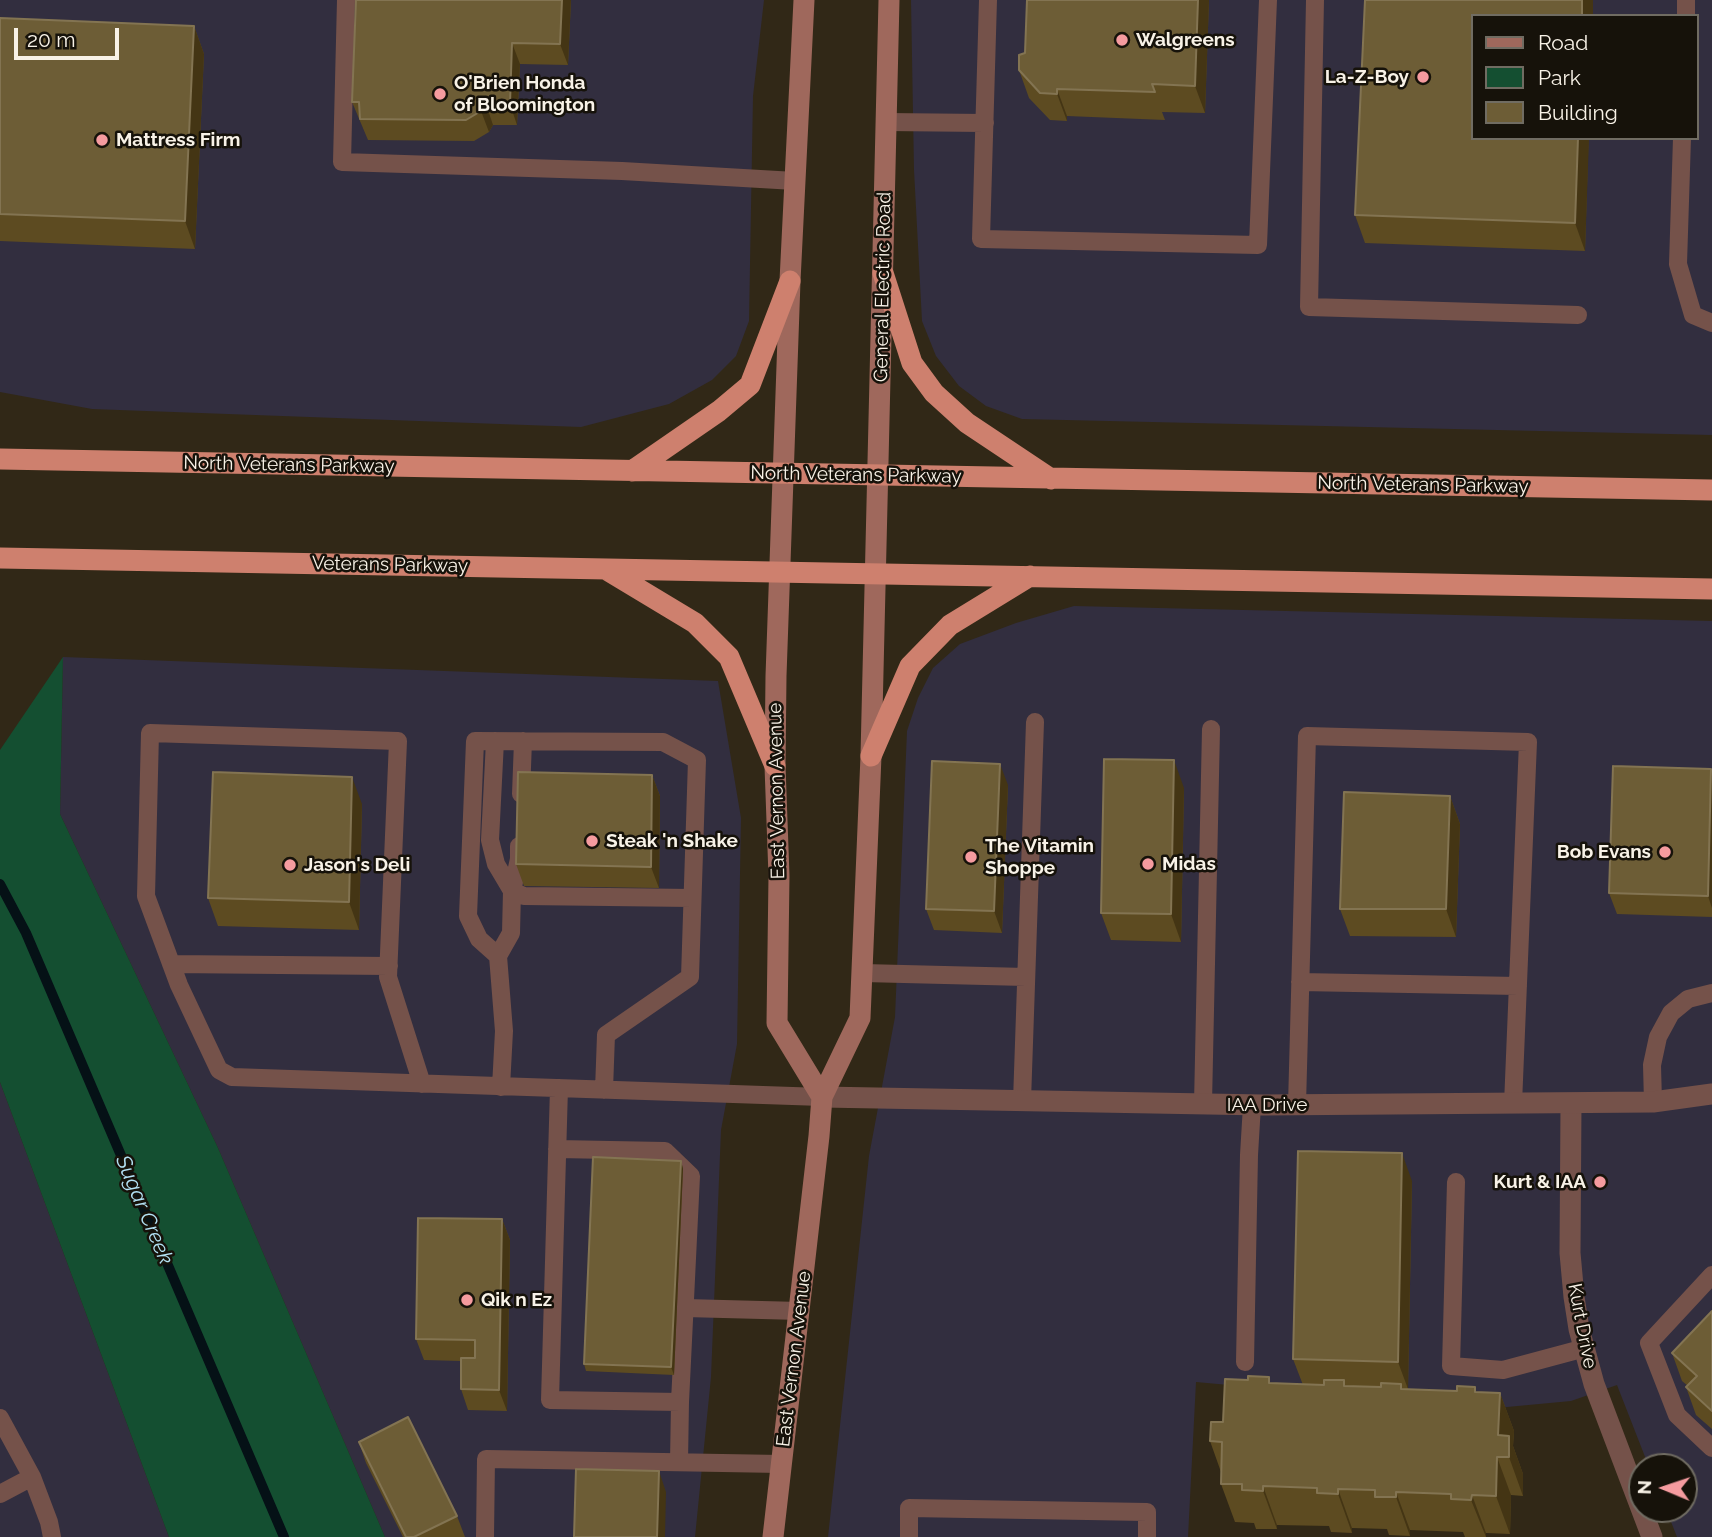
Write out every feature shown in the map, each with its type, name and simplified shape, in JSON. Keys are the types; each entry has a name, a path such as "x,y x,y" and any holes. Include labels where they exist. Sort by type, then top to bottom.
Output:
{"highway":[{"path":"883,272 912,363 934,393 967,423 1051,479"},
{"path":"632,471 719,411 750,385 790,281"},
{"name":"North Veterans Parkway","path":"0,459 1712,490"},
{"name":"Veterans Parkway","path":"2,558 780,572"},
{"path":"605,569 695,623 729,657 775,766"},
{"path":"780,572 1712,590"},
{"path":"871,756 910,666 950,625 1030,576"}],"main road":[{"path":"785,472 790,281 804,0"},
{"name":"General Electric Road","path":"875,574 889,0"},
{"name":"East Vernon Avenue","path":"785,472 776,676 775,766 779,876 777,1023 822,1097"},
{"name":"East Vernon Avenue","path":"773,1537 822,1097 860,1018 871,756 875,574"}],"street":[{"name":"IAA Drive","path":"822,1097 1297,1105 1653,1102 1712,1094"},
{"name":"Kurt Drive","path":"1572,1104 1570,1253 1579,1329 1594,1384 1652,1537"}],"lane":[{"path":"346,0 342,162 622,171 795,181"},
{"path":"988,0 981,239 1258,245 1268,0"},
{"path":"1315,0 1309,307 1578,315"},
{"path":"886,122 985,123"},
{"path":"1682,140 1678,264 1693,315 1712,323"},
{"path":"1023,1101 1034,722"},
{"path":"1203,1104 1211,729"},
{"path":"422,1084 388,977 398,741 150,733 146,896 179,985 219,1070 232,1077 501,1087 822,1097"},
{"path":"1297,1105 1307,736 1528,742 1513,1104"},
{"path":"498,956 479,939 468,916 475,741 663,742 697,760 690,977 606,1035 604,1090"},
{"path":"495,741 490,840 496,864 512,891 524,896 692,898"},
{"path":"521,807 523,741"},
{"path":"501,1087 505,1031 498,956 511,933 512,891 519,859 520,833"},
{"path":"171,964 388,966"},
{"path":"863,972 1026,977"},
{"path":"1300,982 1518,986"},
{"path":"1653,1102 1652,1065 1658,1037 1671,1013 1688,999 1712,993"},
{"path":"559,1088 550,1400 680,1402"},
{"path":"1245,1362 1252,1105"},
{"path":"557,1149 665,1152 691,1176 678,1462"},
{"path":"1456,1182 1451,1366 1503,1370 1585,1349"},
{"path":"1712,1275 1649,1343 1676,1415 1712,1448"},
{"path":"685,1308 800,1311"},
{"path":"0,1418 32,1477 50,1522 52,1537"},
{"path":"485,1537 486,1459 781,1464"},
{"path":"0,1494 32,1477"},
{"path":"909,1537 909,1508 1147,1512 1147,1537"}],"shaded area":[{"path":"0,0 764,0 753,96 749,321 736,356 712,380 669,404 581,427 92,409 0,392"},
{"path":"911,0 1712,0 1712,435 1022,419 986,406 959,386 936,356 922,321 914,170"},
{"path":"1074,606 1712,621 1712,1537 1677,1537 1672,1523 1698,1523 1698,1453 1644,1453 1617,1385 1571,1401 1507,1407 1404,1401 1196,1382 1188,1537 828,1537 869,1156 895,1017 907,731 918,698 933,668 960,644 1016,623"},
{"path":"63,657 718,681 741,818 737,1044 721,1130 711,1377 695,1537 385,1537 218,1148 60,814"},
{"path":"0,1082 169,1537 0,1537"}],"green space":[{"path":"63,657 60,814 218,1148 385,1537 169,1537 0,1082 0,750"}],"building":[{"name":"O'Brien Honda of Bloomington","path":"356,0 562,0 560,44 512,43 510,104 486,104 481,111 466,120 360,119 359,102 352,102"},
{"name":"Walgreens","path":"1027,0 1198,0 1195,86 1152,84 1155,92 1057,89 1057,94 1040,93 1019,70 1019,55 1025,53"},
{"name":"La-Z-Boy","path":"1365,0 1582,0 1582,14 1470,14 1470,140 1578,140 1575,223 1355,215"},
{"name":"Mattress Firm","path":"0,18 194,26 185,221 0,214"},
{"name":"Midas","path":"1104,759 1174,760 1171,914 1101,913"},
{"name":"The Vitamin Shoppe","path":"932,761 1000,764 994,911 926,909"},
{"name":"Bob Evans","path":"1613,766 1711,769 1708,896 1609,893"},
{"name":"Jason's Deli","path":"213,772 352,777 349,902 208,898"},
{"name":"Steak 'n Shake","path":"518,772 652,775 651,867 516,864"},
{"path":"1344,792 1450,796 1446,909 1340,909"},
{"path":"1298,1151 1402,1153 1398,1362 1293,1359"},
{"name":"Qik n Ez","path":"593,1157 681,1161 671,1367 584,1364"},
{"name":"Qik n Ez","path":"418,1218 502,1219 499,1390 461,1389 461,1358 475,1358 475,1340 416,1339"},
{"path":"1712,1311 1712,1411 1686,1387 1697,1376 1672,1353"},
{"path":"1248,1376 1269,1377 1269,1383 1324,1385 1324,1380 1344,1380 1344,1386 1381,1387 1381,1383 1401,1384 1401,1389 1457,1391 1457,1386 1475,1387 1475,1392 1500,1393 1498,1435 1509,1436 1509,1457 1497,1457 1496,1496 1472,1495 1471,1500 1451,1499 1451,1494 1396,1492 1396,1497 1375,1497 1375,1490 1338,1489 1338,1494 1317,1493 1317,1488 1263,1486 1263,1491 1242,1490 1242,1484 1221,1484 1222,1442 1210,1441 1211,1422 1223,1422 1225,1379 1248,1380"},
{"path":"408,1417 457,1516 414,1537 406,1537 359,1442"},
{"path":"576,1469 659,1471 657,1537 574,1537"}],"waterway":[{"name":"Sugar Creek","path":"0,884 26,933 284,1537"}],"place":[{"name":"Walgreens","path":"1122,40"},
{"name":"La-Z-Boy","path":"1423,77"},
{"name":"O'Brien Honda of Bloomington","path":"440,94"},
{"name":"Mattress Firm","path":"102,140"},
{"name":"Steak 'n Shake","path":"592,841"},
{"name":"Bob Evans","path":"1665,852"},
{"name":"The Vitamin Shoppe","path":"971,857"},
{"name":"Midas","path":"1148,864"},
{"name":"Jason's Deli","path":"290,865"},
{"name":"Kurt & IAA","path":"1600,1182"},
{"name":"Qik n Ez","path":"467,1300"}]}
